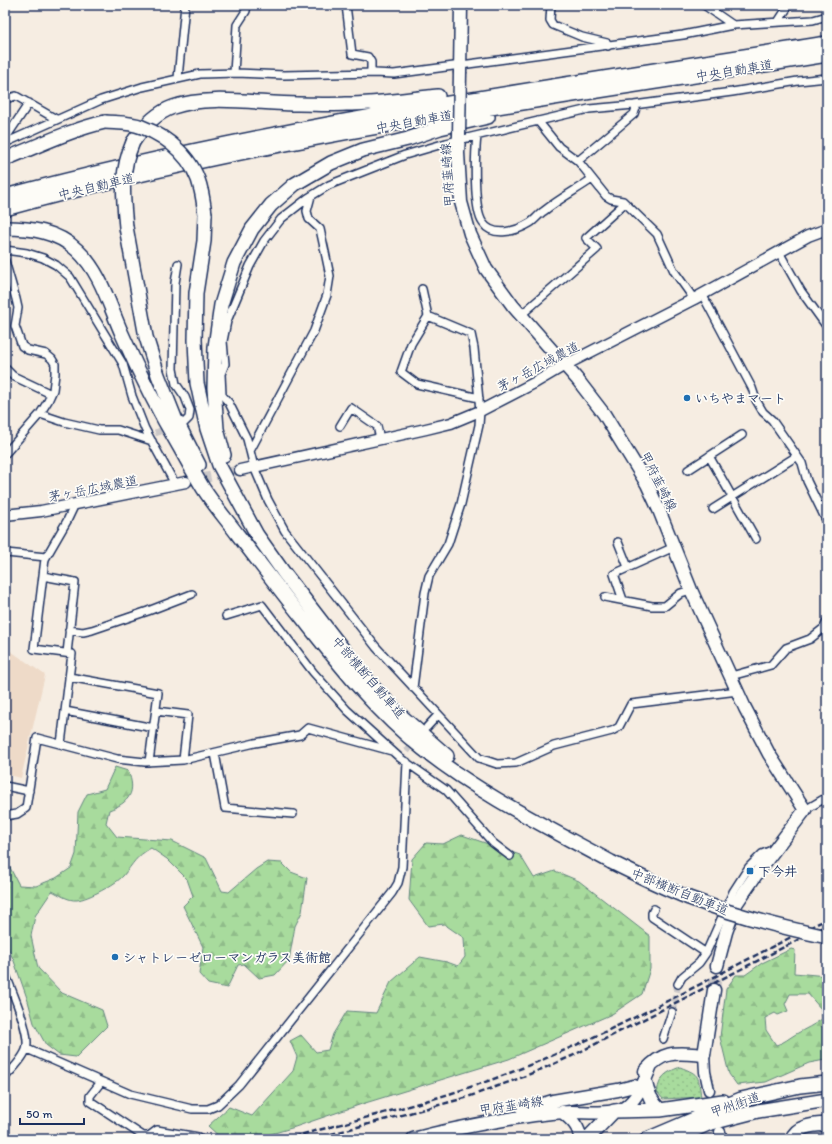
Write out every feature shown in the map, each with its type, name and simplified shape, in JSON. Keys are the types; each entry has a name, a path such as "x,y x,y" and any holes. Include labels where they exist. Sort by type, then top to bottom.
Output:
{"highway":[{"name":"中央自動車道","path":"5,196 163,157 414,108 827,43"},
{"name":"中央自動車道","path":"5,209 50,196 269,147 370,128 601,90 827,56"},
{"path":"244,543 195,458 175,418 158,375 146,337 126,227 124,204 124,170 127,156 139,133 151,120 163,112 186,103 204,100 295,104 347,104 553,85"},
{"path":"235,495 217,429 214,388 215,347 221,306 234,263 252,229 271,205 295,184 331,163 362,150 440,128 601,90"},
{"path":"5,159 86,126 105,122 125,123 141,126 172,143 186,158 195,173 201,189 205,214 204,241 196,293 195,340 198,383 207,429 219,466 235,495"},
{"path":"5,228 26,228 49,233 67,242 90,264 99,280 143,381 168,429 204,489 244,543"},
{"name":"中部横断自動車道","path":"235,495 257,535 284,573 378,692 399,714 431,743 476,779 541,824"},
{"name":"中部横断自動車道","path":"244,543 272,580 368,698 393,724 425,750 472,784 509,807 611,862 689,898 788,929 827,937"},
{"path":"640,1083 660,1110"},
{"name":"甲州街道","path":"647,1139 741,1099 800,1086 827,1083"},
{"path":"587,1139 614,1111 660,1110 741,1099"},
{"name":"甲州街道","path":"674,1139 708,1124 758,1111 827,1100"},
{"path":"792,1139 793,1136 800,1130 809,1125 827,1124"}],"main road":[{"name":"甲府韮崎線","path":"461,5 458,153 461,202 470,234 486,269 498,287 565,365 604,414 647,484 691,590 738,691 769,754 805,810"},
{"path":"718,966 726,932 736,904 805,810"},
{"path":"614,1111 640,1083 650,1065 664,1055 679,1053 704,1055 714,990"},
{"path":"470,1126 553,1101 618,1090 640,1083"},
{"name":"甲府韮崎線","path":"413,1139 435,1136 470,1126 537,1114 614,1111"},
{"path":"562,1112 576,1125 580,1134 580,1139"}],"street":[{"path":"178,78 186,5"},
{"path":"234,73 237,25 246,11 247,5"},
{"path":"346,5 352,54 368,57 371,62 372,73"},
{"path":"551,5 550,20 553,25 582,36 608,43 608,46"},
{"path":"704,5 733,25"},
{"path":"778,22 789,5"},
{"path":"5,143 101,100 142,87 200,74 394,74 460,68 683,35 733,25 813,20 827,16"},
{"path":"738,691 631,704 619,727 612,731 554,746 516,763 497,764 479,758 376,647 285,531 268,500 254,467 247,439 229,404 222,395 221,374 225,364 223,341 227,321 250,266 264,241 281,219 311,196 329,185 405,155 458,137 477,136 589,109 638,105 827,78"},
{"path":"5,96 9,98 16,96 56,119"},
{"path":"5,139 29,103"},
{"path":"578,160 634,114 638,105"},
{"path":"538,121 559,147 578,160 606,196 611,199 623,201 657,234 674,271 698,296 752,388 756,400 763,412 772,420 802,463 807,480 827,522"},
{"path":"477,136 475,162 478,211 482,222 487,228 495,232 504,232 531,223 543,211 592,179"},
{"path":"250,451 314,331 327,294 330,276 324,244 320,229 309,219 307,211 311,196"},
{"path":"521,315 597,249 586,238 625,203"},
{"path":"466,219 480,217"},
{"name":"茅ヶ岳広域農道","path":"240,470 451,423 480,411 808,236 827,229"},
{"path":"5,250 27,253 43,258 56,265 70,277 123,364 132,396 175,484"},
{"path":"779,252 801,291 827,327"},
{"path":"5,261 18,308 15,326 22,346 28,350 46,354 55,364 55,374 48,401 40,414 5,454"},
{"path":"178,264 175,283 173,369 176,384 185,397 190,410 189,418 183,424"},
{"path":"422,289 428,316 410,344 401,372 417,384 479,398"},
{"path":"413,688 425,593 429,576 448,544 461,504 479,425 480,411 474,348 471,334 428,316"},
{"path":"5,368 13,376 51,394"},
{"path":"340,426 351,408 378,426 380,439"},
{"path":"40,414 64,422 99,430 118,430 152,437"},
{"path":"688,470 742,435"},
{"path":"709,456 756,539"},
{"path":"713,509 797,456"},
{"name":"茅ヶ岳広域農道","path":"5,515 41,511 186,482"},
{"path":"61,744 72,654 34,649 46,557 75,504"},
{"path":"618,542 628,567"},
{"path":"623,600 614,574 674,547"},
{"path":"5,550 6,553 46,557"},
{"path":"43,576 75,582 67,653"},
{"path":"605,597 652,606 665,606 681,593 691,590"},
{"path":"69,630 83,632 92,630 192,594"},
{"path":"226,616 262,605 314,672 347,710 400,758 446,790 493,842 510,856"},
{"path":"731,676 771,665 786,648 810,639 824,628 827,621"},
{"path":"69,677 158,693 149,762"},
{"path":"65,711 154,728"},
{"path":"156,711 188,714 183,760"},
{"path":"427,727 438,715"},
{"path":"5,816 17,814 26,808 37,738 118,759 149,762 183,760 300,735 308,728 392,751"},
{"path":"400,758 406,751"},
{"path":"215,752 224,808 293,814"},
{"path":"27,1049 130,1094 192,1109 208,1108 218,1105 239,1086 387,899 398,883 402,867 406,762"},
{"path":"5,786 29,791"},
{"path":"805,810 827,797"},
{"path":"678,984 682,977 699,963 706,953 733,892 749,867 762,854 775,849"},
{"path":"654,909 652,917 706,953"},
{"path":"5,973 26,1032 27,1049 20,1060 5,1077"},
{"path":"663,1039 672,1012"},
{"path":"704,1055 705,1072 709,1090"},
{"path":"101,1082 90,1096 90,1101 143,1136 149,1136 157,1130 198,1137"}],"shaded area":[{"path":"5,647 45,675 21,778 5,774"}],"green space":[{"path":"115,767 128,771 132,785 129,796 126,800 122,804 109,810 106,823 117,837 172,841 206,858 222,891 229,892 256,869 267,862 282,863 291,872 307,878 302,912 295,926 289,960 275,975 259,978 244,964 238,965 227,988 208,984 199,974 203,947 183,906 193,896 187,879 167,859 151,848 138,857 123,876 95,894 82,899 74,900 52,891 35,916 31,936 38,968 62,993 102,1010 107,1026 76,1057 59,1055 46,1045 34,1023 14,961 5,941 5,858 19,885 36,886 56,878 71,868 76,854 78,812 87,794 105,789"},
{"path":"462,835 520,855 534,878 555,871 579,881 650,936 650,969 642,994 612,1014 509,1059 254,1139 222,1139 208,1126 229,1107 252,1116 293,1071 297,1057 290,1041 301,1035 316,1052 328,1050 333,1034 347,1011 376,1013 391,982 420,957 447,962 458,966 465,957 464,938 444,924 428,926 409,900 412,859 426,843 443,844"},
{"path":"791,949 795,950 794,973 827,976 827,1061 825,1060 809,1063 766,1082 737,1085 729,1074 720,1037 726,989 736,975 745,975 762,963","holes":["790,994 808,994 821,1009 822,1019 784,1042 776,1045 766,1030 765,1018 775,1013 778,1015 788,1011 785,1004"]},
{"path":"680,1067 695,1074 699,1080 701,1097 663,1099 657,1092 660,1082 664,1076 670,1071"}],"tunnel":[{"path":"155,433 170,428"},
{"path":"186,482 240,470"},
{"path":"406,751 415,740"},
{"path":"714,990 717,966"},
{"path":"672,1012 678,984"}],"railway":[{"path":"285,1139 372,1116 489,1081 557,1054 674,998 827,919"},
{"path":"313,1139 465,1098 523,1077 572,1056 827,925"}],"place":[{"name":"いちやまマート","path":"687,398"},
{"name":"下今井","path":"750,871"},
{"name":"シャトレーゼローマンガラス美術館","path":"115,957"}]}
